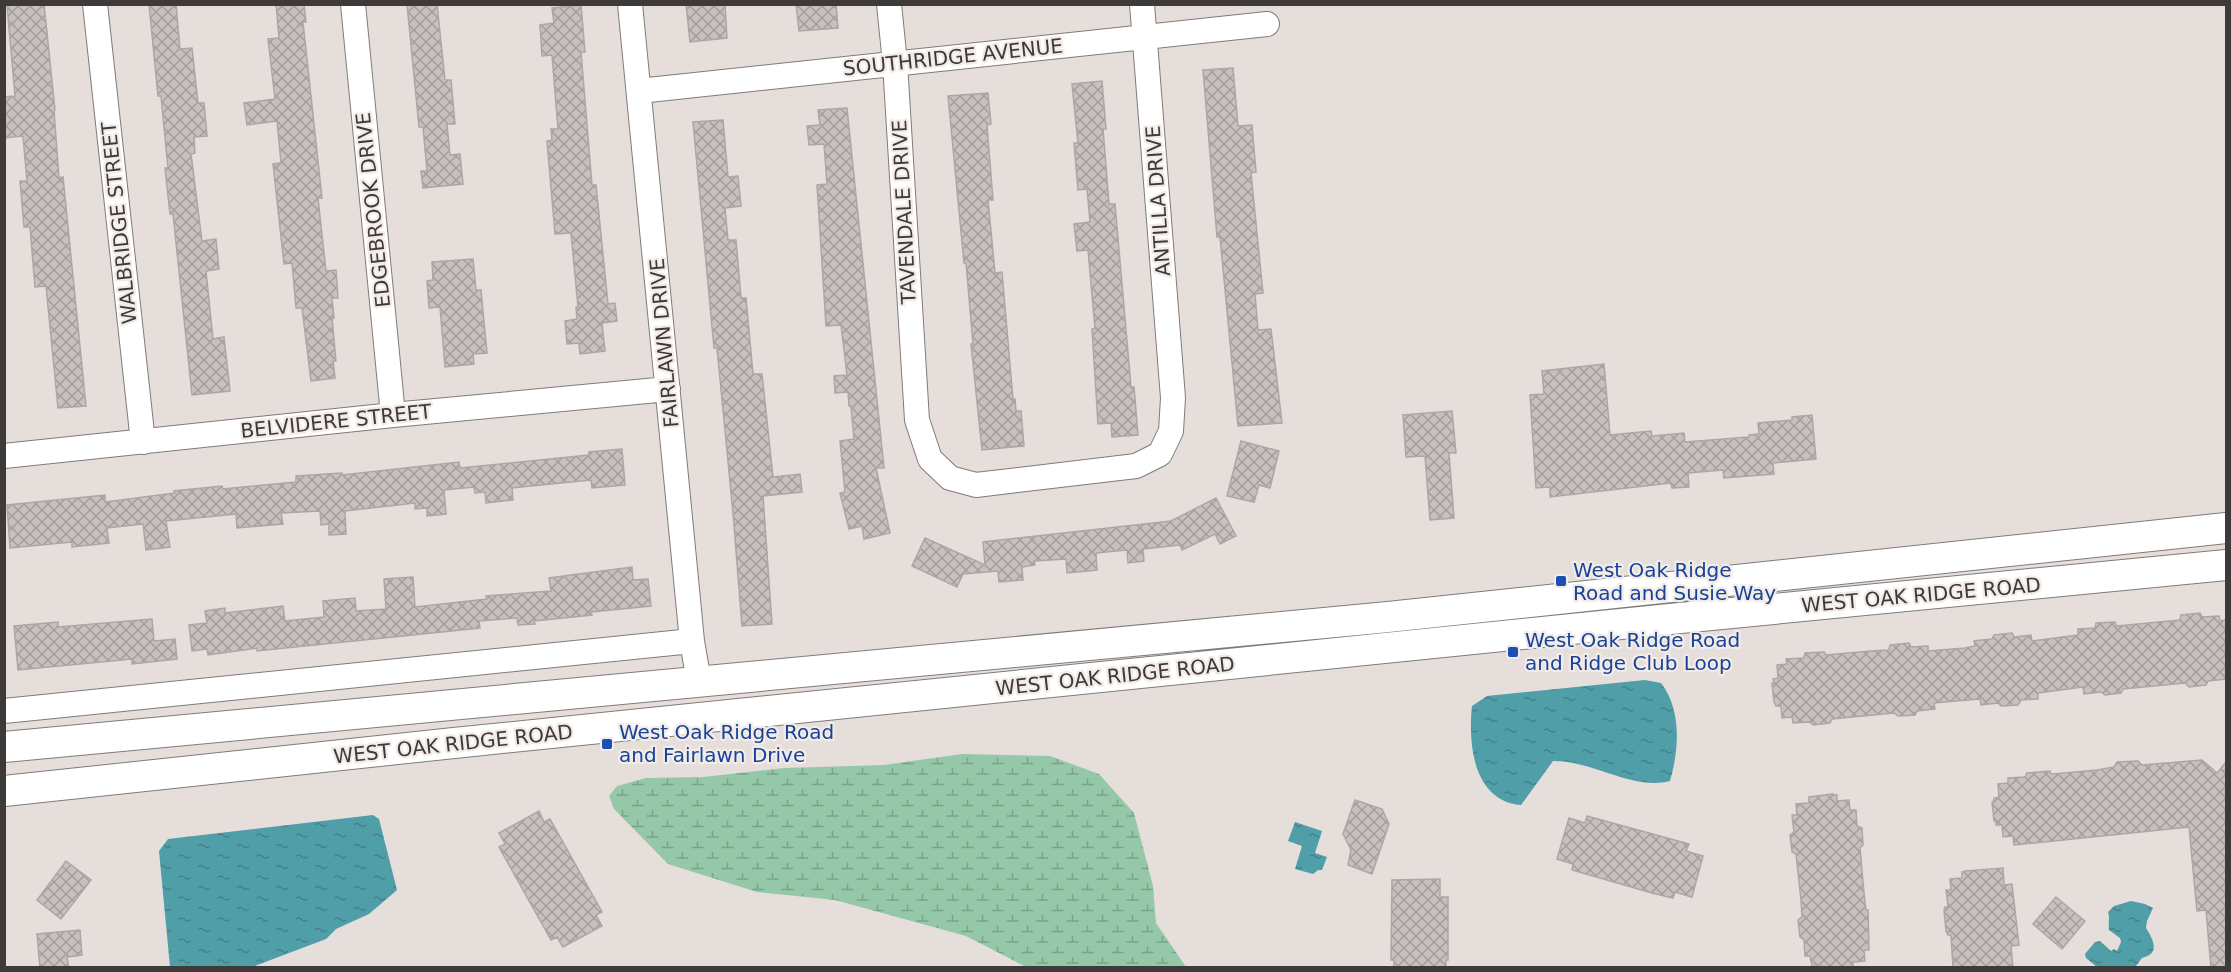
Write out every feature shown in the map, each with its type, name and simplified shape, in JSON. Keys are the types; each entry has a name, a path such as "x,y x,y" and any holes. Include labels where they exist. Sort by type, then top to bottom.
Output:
{"street":[{"name":"WALBRIDGE STREET","path":"95,4 143,442"},
{"name":"EDGEBROOK DRIVE","path":"353,4 393,415"},
{"name":"FAIRLAWN DRIVE","path":"630,4 692,641 699,682"},
{"name":"TAVENDALE DRIVE","path":"889,4 895,63 917,420"},
{"name":"ANTILLA DRIVE","path":"917,420 930,459 950,478 976,485 1136,466 1160,454 1171,431 1173,398 1142,4"},
{"name":"SOUTHRIDGE AVENUE","path":"639,91 1267,24"},
{"name":"BELVIDERE STREET","path":"4,456 668,389"},
{"name":"WEST OAK RIDGE ROAD","path":"4,747 1388,617 2226,528"},
{"name":"WEST OAK RIDGE ROAD","path":"4,791 454,743 2226,565"},
{"path":"1388,617 1392,648"},
{"path":"4,711 692,641"},
{"path":"454,743 470,727 507,720 695,704 700,699 699,682"}],"green space":[{"path":"962,754 1050,756 1099,774 1134,813 1153,886 1156,923 1186,967 1026,967 966,936 835,900 757,892 668,864 614,809 609,796 617,786 646,778 703,777 785,768 884,765"}],"water":[{"path":"1645,680 1661,683 1673,705 1677,743 1670,781 1641,782 1582,765 1553,761 1521,805 1505,801 1483,782 1473,753 1471,721 1472,706 1487,696"},
{"path":"373,815 379,819 397,890 369,914 336,929 326,939 252,967 170,967 159,851 168,839"},
{"path":"1295,822 1322,831 1315,853 1327,857 1322,870 1313,874 1295,869 1302,846 1288,841"},
{"path":"2131,901 2153,908 2146,928 2153,941 2152,953 2142,958 2137,967 2097,967 2086,958 2085,954 2095,942 2100,941 2111,951 2114,949 2117,951 2121,942 2120,938 2109,930 2108,912 2114,906"}],"building":[{"path":"44,4 55,110 59,178 63,177 86,406 58,408 46,286 35,287 30,227 24,227 20,181 27,181 23,136 5,138 4,97 15,96 7,6"},
{"path":"149,4 176,4 180,49 192,48 198,103 204,103 207,136 194,137 195,153 191,154 202,241 216,239 219,269 206,271 213,339 224,337 230,391 192,395 173,214 170,214 161,96 158,96"},
{"path":"276,4 304,4 306,22 303,22 322,198 318,198 326,271 336,270 338,298 332,298 335,378 311,381 302,308 296,308 292,263 284,264 273,164 281,163 277,121 247,125 244,103 275,99 268,39 279,38"},
{"path":"407,4 437,4 445,80 451,80 455,124 447,124 450,155 460,154 463,184 423,188 421,171 427,171 423,127 419,127"},
{"path":"686,4 725,4 727,38 690,42"},
{"path":"796,4 836,4 838,28 799,31"},
{"path":"581,5 585,52 581,52 592,185 596,185 608,304 615,303 617,321 602,323 605,351 580,354 579,343 567,344 565,321 577,319 576,307 578,307 571,233 555,234 547,141 552,140 551,129 558,129 552,55 542,56 540,25 554,23 552,8"},
{"path":"1233,68 1238,126 1252,125 1256,172 1251,173 1263,293 1255,294 1258,330 1271,329 1282,423 1238,426 1220,237 1217,237 1203,70"},
{"path":"1102,81 1109,204 1115,204 1131,387 1134,387 1138,435 1112,437 1111,423 1098,424 1092,329 1095,329 1088,250 1077,251 1074,224 1090,222 1087,189 1078,190 1074,143 1078,143 1072,84"},
{"path":"988,93 991,124 987,125 993,200 988,200 995,273 1002,272 1013,399 1015,399 1016,411 1021,411 1024,446 982,450 971,344 973,344 966,263 964,263 948,96"},
{"path":"847,108 884,468 876,468 890,533 864,539 862,526 849,529 840,493 845,492 840,441 854,439 848,392 835,393 834,376 847,375 841,325 826,326 817,185 827,184 824,144 809,145 807,126 820,125 818,110"},
{"path":"723,120 728,177 738,176 741,206 725,208 728,240 736,240 741,298 746,298 753,374 762,374 773,477 800,474 802,492 763,496 772,624 742,626 717,348 714,348 693,122"},
{"path":"473,259 476,290 481,290 487,353 473,354 474,364 445,367 440,307 429,308 427,281 433,280 432,262"},
{"path":"1604,364 1610,435 1651,431 1652,436 1684,433 1685,442 1749,437 1749,435 1759,434 1758,423 1792,420 1792,417 1812,415 1816,459 1773,463 1774,474 1724,478 1723,470 1688,473 1689,487 1672,488 1671,483 1550,497 1550,487 1536,488 1530,395 1544,394 1542,371"},
{"path":"1452,411 1456,453 1449,453 1454,518 1430,520 1425,456 1406,457 1403,415"},
{"path":"1241,441 1279,451 1270,488 1259,485 1254,502 1227,496"},
{"path":"622,449 625,485 592,488 591,480 512,488 513,500 486,503 485,492 475,493 474,487 444,490 446,514 427,516 427,508 415,509 415,503 345,511 346,534 329,535 329,524 321,525 320,511 281,513 283,524 237,528 236,514 166,521 170,547 146,550 143,524 107,528 109,543 72,547 72,542 10,548 7,505 105,495 105,502 175,493 174,491 296,482 296,476 342,473 342,475 459,462 460,468 589,455 589,452"},
{"path":"1216,498 1236,536 1220,544 1215,534 1182,550 1180,545 1143,549 1144,561 1128,563 1127,550 1096,553 1097,570 1067,573 1066,559 1034,561 1035,565 1022,567 1023,580 999,582 998,571 963,574 957,587 912,566 925,538 985,565 983,542 1171,521"},
{"path":"632,567 633,580 648,579 651,606 591,612 592,615 534,621 535,624 518,625 517,618 479,621 480,628 257,651 257,648 208,655 207,649 192,651 189,625 207,623 205,611 225,608 225,613 283,606 285,621 324,617 323,601 355,598 356,611 386,609 384,579 413,577 415,607 487,599 486,596 551,591 549,578"},
{"path":"2200,613 2202,617 2219,616 2220,621 2226,620 2226,679 2208,681 2206,685 2189,687 2185,683 2123,689 2121,693 2105,695 2101,692 2084,694 2083,687 2038,693 2038,699 2021,700 2018,705 2001,706 1998,703 1981,705 1980,699 1934,703 1935,709 1917,711 1915,715 1898,716 1894,713 1832,719 1830,723 1813,725 1810,722 1793,723 1792,717 1782,718 1781,706 1776,706 1774,702 1772,683 1774,683 1773,679 1778,678 1777,665 1787,664 1786,659 1804,658 1805,653 1824,652 1826,655 1889,650 1890,645 1909,643 1911,647 1928,646 1928,651 1965,648 1975,646 1974,641 1992,639 1994,635 2012,633 2014,637 2031,635 2032,641 2078,635 2078,629 2095,628 2096,623 2115,622 2117,626 2180,620 2181,615"},
{"path":"152,619 154,641 175,639 177,659 132,664 132,659 18,670 14,626 58,622 58,627"},
{"path":"2202,760 2217,773 2226,762 2226,968 2211,968 2206,910 2197,911 2189,827 2014,845 2013,836 2003,837 2002,825 1996,825 1994,821 1992,802 1994,798 1999,797 1998,784 2008,783 2008,778 2025,777 2027,773 2050,771 2053,774 2097,770 2114,767 2117,762 2138,761 2142,765"},
{"path":"1837,795 1837,801 1849,800 1850,810 1856,810 1857,826 1862,828 1863,845 1860,848 1866,910 1868,910 1869,950 1864,950 1865,961 1853,962 1853,968 1812,966 1810,956 1805,956 1804,940 1800,937 1798,920 1802,917 1801,900 1796,854 1792,852 1790,835 1794,832 1792,815 1797,815 1796,804 1809,803 1809,797"},
{"path":"1355,800 1382,809 1389,824 1372,874 1348,865 1351,850 1343,834"},
{"path":"539,811 544,822 550,819 602,912 596,915 602,926 563,947 557,937 551,940 499,847 505,844 499,833"},
{"path":"1587,816 1689,844 1686,851 1703,856 1692,897 1675,892 1673,898 1652,893 1572,870 1573,864 1557,859 1569,818 1585,823"},
{"path":"66,861 91,880 61,919 37,900"},
{"path":"2003,868 2004,885 2012,884 2019,945 2011,946 2013,968 1953,968 1951,935 1948,935 1946,931 1944,910 1948,907 1946,890 1951,890 1950,879 1962,878 1962,872 1965,871"},
{"path":"1440,879 1440,897 1448,897 1446,967 1394,967 1394,960 1391,960 1392,880"},
{"path":"2056,897 2085,921 2062,949 2033,924"},
{"path":"80,930 82,955 67,957 69,968 40,968 37,934"}],"place":[{"name":"West Oak Ridge Road and Susie Way","path":"1561,581"},
{"name":"West Oak Ridge Road and Ridge Club Loop","path":"1513,652"},
{"name":"West Oak Ridge Road and Fairlawn Drive","path":"607,744"}]}
